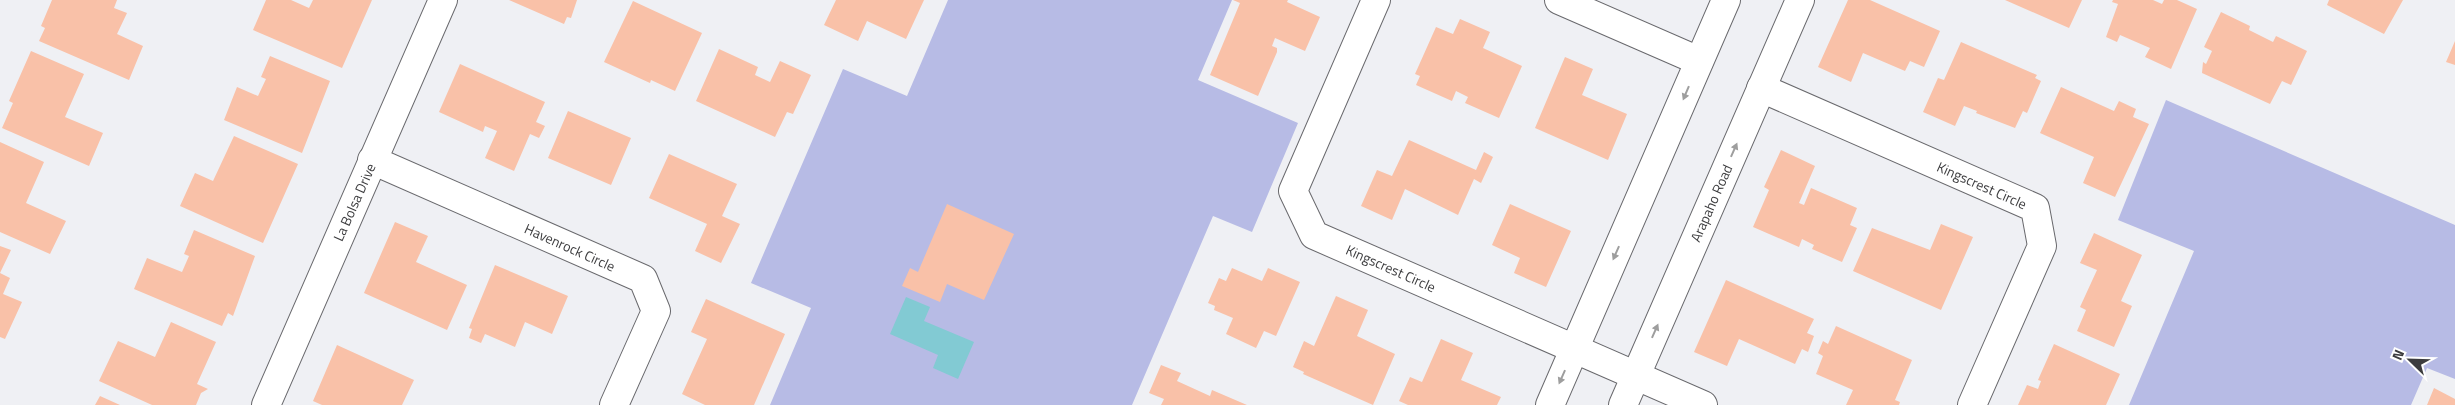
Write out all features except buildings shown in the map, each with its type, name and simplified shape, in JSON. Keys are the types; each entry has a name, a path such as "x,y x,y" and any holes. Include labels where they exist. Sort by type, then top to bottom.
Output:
{"street":[{"name":"La Bolsa Drive","path":"266,405 442,0"},
{"name":"Kingscrest Circle","path":"1376,0 1294,190 1314,235 1703,405"},
{"path":"1559,0 1699,61"},
{"path":"1550,405 1726,0"},
{"name":"Arapaho Road","path":"1623,405 1800,0"},
{"name":"Kingscrest Circle","path":"1761,88 2035,208 2042,246 1972,405"},
{"name":"Havenrock Circle","path":"372,160 642,279 656,311 614,405"}],"shaded area":[{"path":"948,0 1232,0 1198,80 1298,123 1252,232 1213,216 1132,405 770,405 811,308 751,283 843,69 907,96"},
{"path":"2166,100 2455,225 2455,379 2427,368 2411,405 2129,405 2194,251 2118,220"},
{"path":"906,297 930,307 924,321 974,342 958,379 933,368 938,355 890,334"}]}
